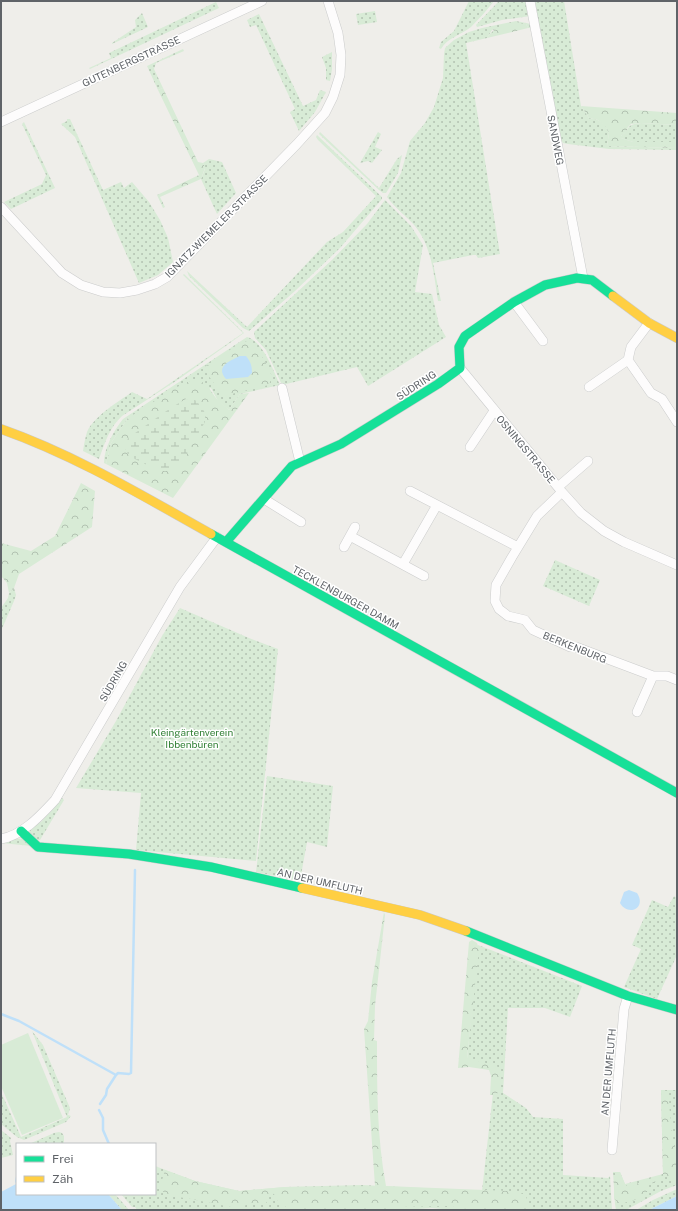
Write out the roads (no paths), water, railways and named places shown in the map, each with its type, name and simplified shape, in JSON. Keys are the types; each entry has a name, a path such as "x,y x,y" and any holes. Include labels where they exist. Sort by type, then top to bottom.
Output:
{"street":[{"name":"GUTENBERGSTRASSE","path":"1,122 262,1"},
{"name":"IGNATZ-WIEMELER-STRASSE","path":"1,207 62,274 81,285 103,292 120,293 137,290 155,284 167,277 297,144 325,113 333,97 340,75 341,55 338,33 328,1"},
{"name":"SANDWEG","path":"530,1 583,278"},
{"path":"460,368 459,348 465,336 514,302 546,285 583,278 592,280 649,323 677,338"},
{"path":"514,302 543,341"},
{"path":"589,387 628,360 631,347 649,323"},
{"path":"628,360 651,393 662,398 677,422"},
{"name":"OSNINGSTRASSE","path":"460,368 494,411 581,513 604,531 624,542 677,565"},
{"name":"SÜDRING","path":"226,542 292,466 340,444 438,384 460,368"},
{"path":"282,388 300,462"},
{"name":"OSNINGSTRASSE","path":"470,447 494,411"},
{"name":"TECKLENBURGER DAMM","path":"1,429 27,437 58,451 120,483 677,793"},
{"name":"OSNINGSTRASSE","path":"560,490 588,461"},
{"name":"BERKENBURG","path":"560,490 537,516 496,585 495,601 499,609 508,616 518,617 525,620 533,630 570,647 576,647 653,676 667,676 677,680"},
{"path":"410,491 518,547"},
{"path":"264,499 301,522"},
{"path":"403,564 437,505"},
{"path":"344,547 355,527"},
{"path":"350,536 424,576"},
{"name":"SÜDRING","path":"21,831 38,818 55,800 180,587 217,537"},
{"path":"637,712 653,676"},
{"path":"1,839 21,831"},
{"name":"AN DER UMFLUTH","path":"21,831 38,847 129,854 211,867 420,916 482,937 628,996 677,1010"},
{"name":"AN DER UMFLUTH","path":"612,1150 624,1009 628,996"}],"water":[{"path":"240,356 246,356 248,358 251,364 252,373 248,377 226,379 223,375 223,368 228,362"},
{"path":"629,890 637,893 640,903 635,909 632,910 623,907 620,903 624,892"},
{"path":"16,1177 16,1195 109,1195 122,1210 1,1210 1,1185"},
{"path":"677,1196 677,1210 649,1210"}],"waterway":[{"path":"100,1104 116,1075 118,1073 131,1073 135,870"},
{"path":"1,1014 19,1021 116,1075"},
{"path":"99,1110 103,1118 103,1130 109,1143"}],"park label":[{"name":"Kleingärtenverein Ibbenbüren","path":"192,738"}]}
